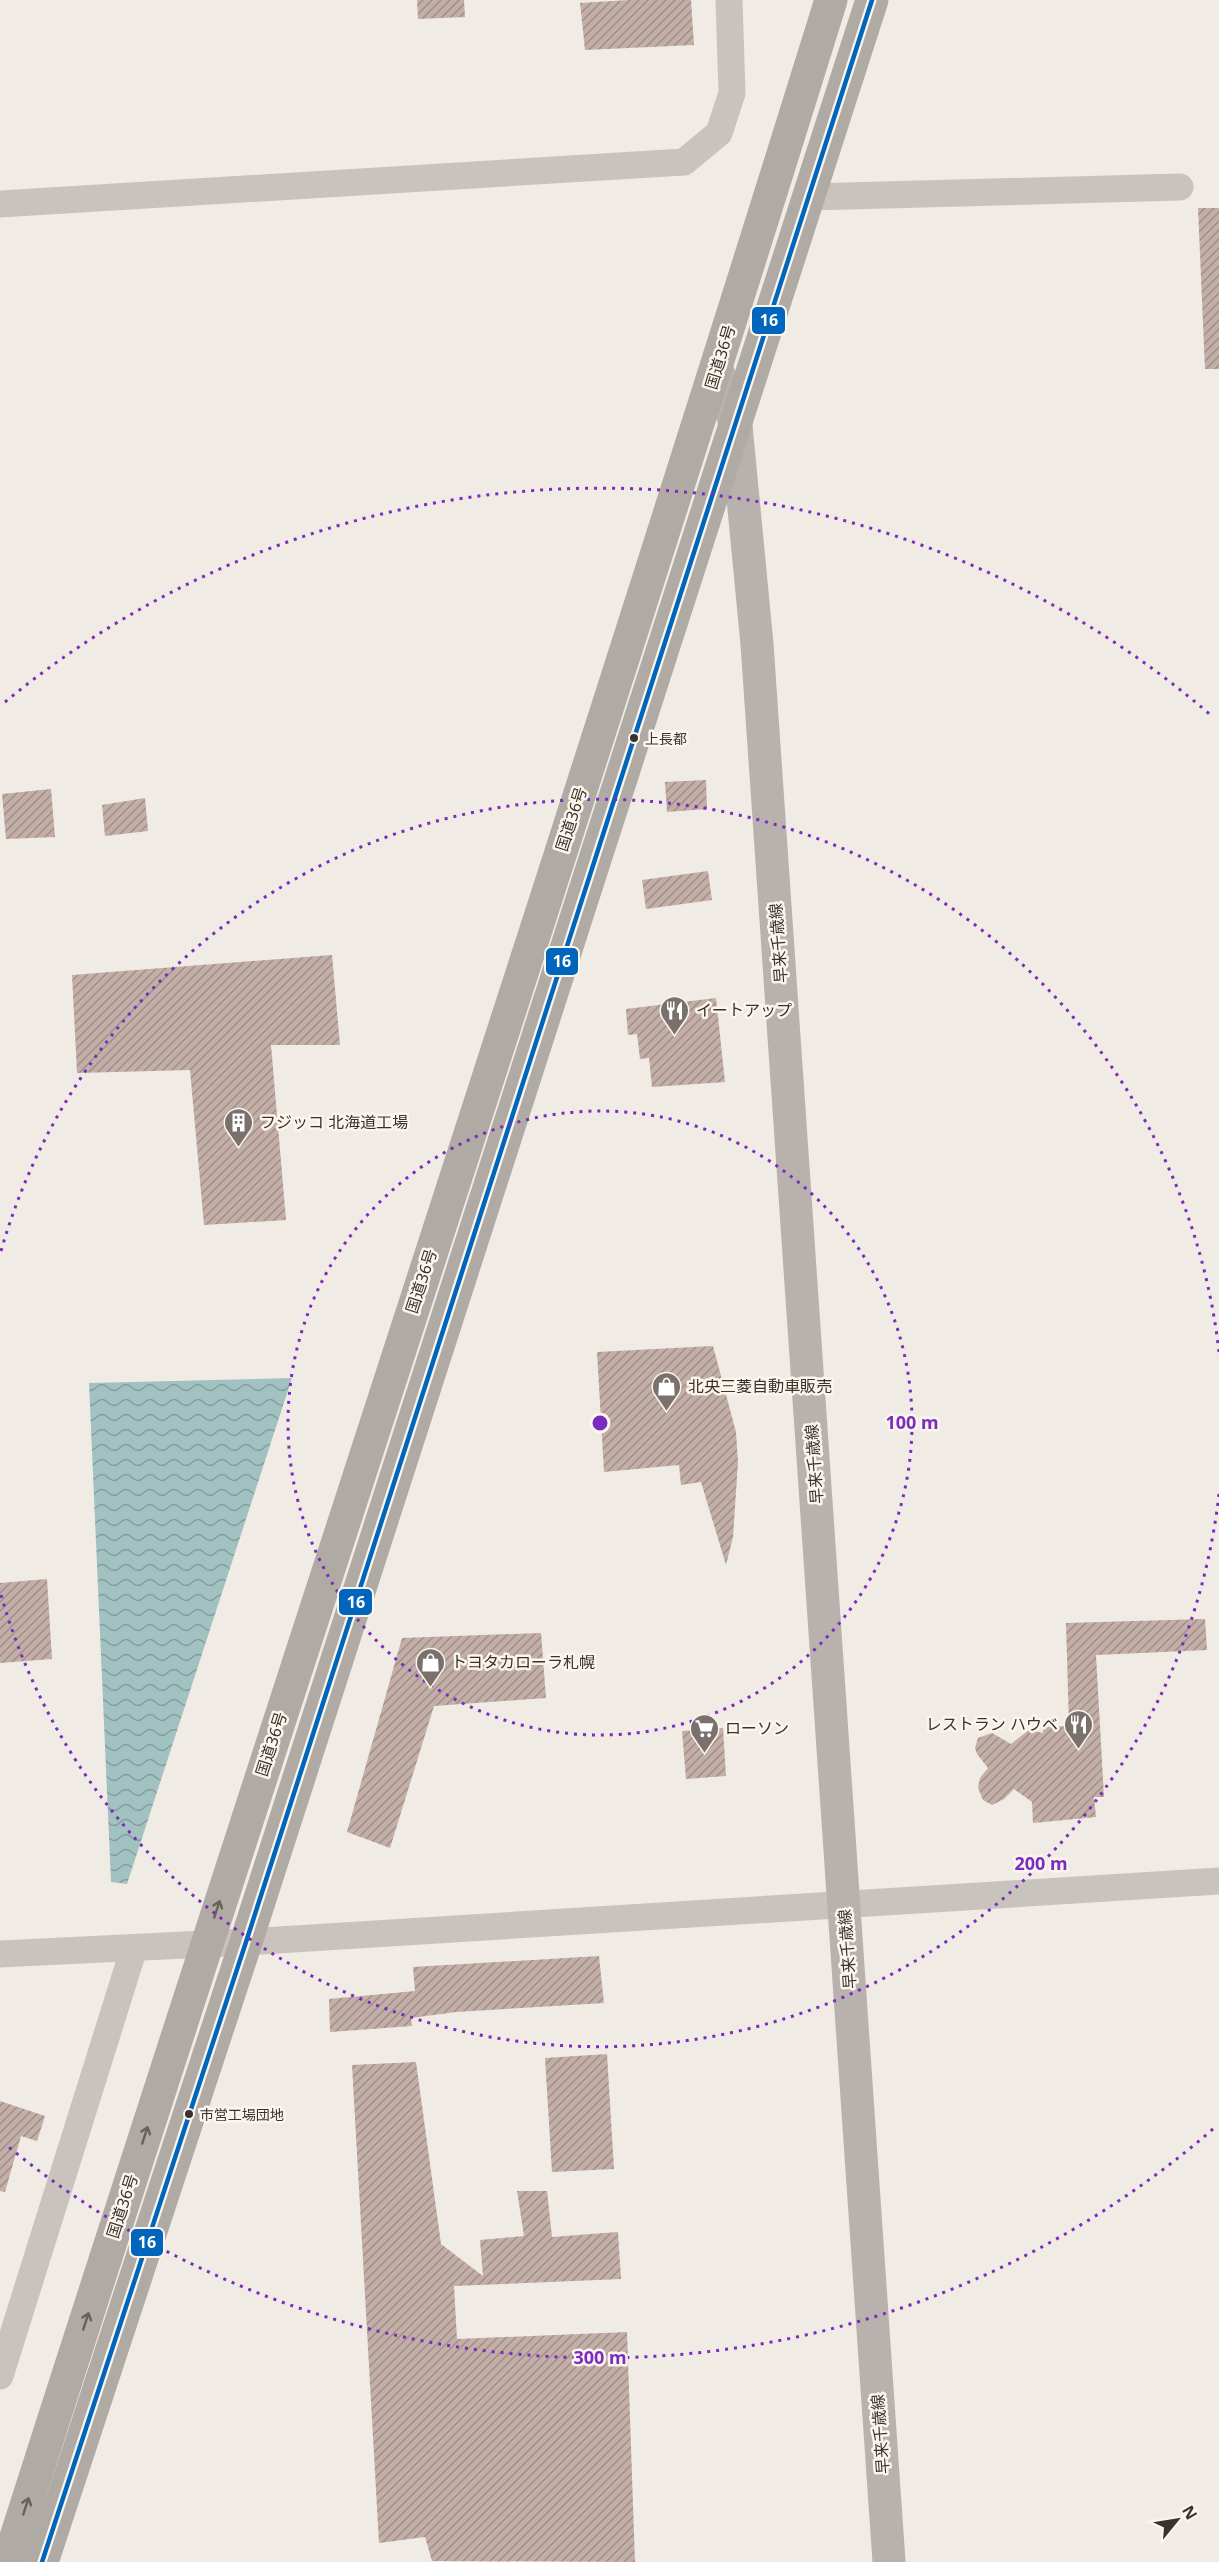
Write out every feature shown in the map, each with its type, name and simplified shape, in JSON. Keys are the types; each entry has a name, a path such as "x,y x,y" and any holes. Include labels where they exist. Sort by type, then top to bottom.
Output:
{"highway":[{"name":"国道36号","path":"8,2562 206,1943 717,369 831,0"},
{"path":"42,2562 246,1942 872,0"}],"main road":[{"name":"早来千歳線","path":"717,369 736,426 758,656 889,2562"}],"street":[{"path":"0,204 684,162 720,133 732,93 729,0"},
{"path":"810,197 1180,187"},
{"path":"0,1954 246,1942 1219,1881"},
{"path":"0,2376 134,1948"}],"water":[{"path":"292,1378 127,1884 111,1882 89,1383"}],"building":[{"path":"417,0 464,0 465,17 418,19"},
{"path":"691,0 694,45 585,50 580,3"},
{"path":"1198,208 1219,208 1219,369 1205,369"},
{"path":"706,780 707,809 667,812 665,782"},
{"path":"51,789 55,837 6,839 2,794"},
{"path":"145,798 148,831 105,836 102,805"},
{"path":"708,871 712,900 646,909 642,880"},
{"name":"フジッコ 北海道工場","path":"332,955 340,1045 271,1045 286,1220 204,1225 190,1070 77,1073 72,975"},
{"path":"716,998 725,1082 652,1087 649,1058 640,1059 637,1034 628,1035 626,1009"},
{"path":"713,1346 736,1432 738,1462 733,1537 726,1565 701,1482 681,1485 679,1465 604,1472 597,1352"},
{"path":"47,1579 52,1659 0,1663 0,1583"},
{"path":"1205,1619 1207,1650 1096,1655 1104,1797 1094,1797 1096,1817 1033,1823 1032,1802 1014,1789 1004,1799 992,1805 983,1800 978,1788 980,1778 988,1768 975,1748 978,1738 992,1733 1011,1744 1029,1730 1043,1733 1043,1727 1069,1726 1066,1623"},
{"path":"541,1633 546,1698 434,1706 390,1848 347,1832 402,1638"},
{"name":"ローソン","path":"723,1728 726,1776 686,1779 682,1731"},
{"path":"599,1956 604,2003 456,2012 411,2018 412,2026 330,2032 329,1999 415,1991 413,1967"},
{"path":"607,2054 614,2169 552,2172 545,2058"},
{"path":"416,2062 441,2244 483,2276 480,2240 524,2236 517,2191 547,2191 552,2237 618,2232 621,2279 454,2286 457,2339 627,2332 635,2562 432,2561 425,2537 379,2543 352,2065"},
{"path":"0,2101 45,2116 37,2141 21,2136 5,2192 0,2191"}],"transit line":[{"name":"16","path":"42,2562 246,1942 872,0"}],"place":[{"name":"上長都","path":"634,738"},
{"name":"イートアップ","path":"675,1036"},
{"name":"フジッコ 北海道工場","path":"239,1148"},
{"name":"北央三菱自動車販売","path":"667,1412"},
{"name":"トヨタカローラ札幌","path":"430,1688"},
{"name":"レストラン ハウベ","path":"1079,1750"},
{"name":"ローソン","path":"704,1754"},
{"name":"市営工場団地","path":"189,2114"}]}
